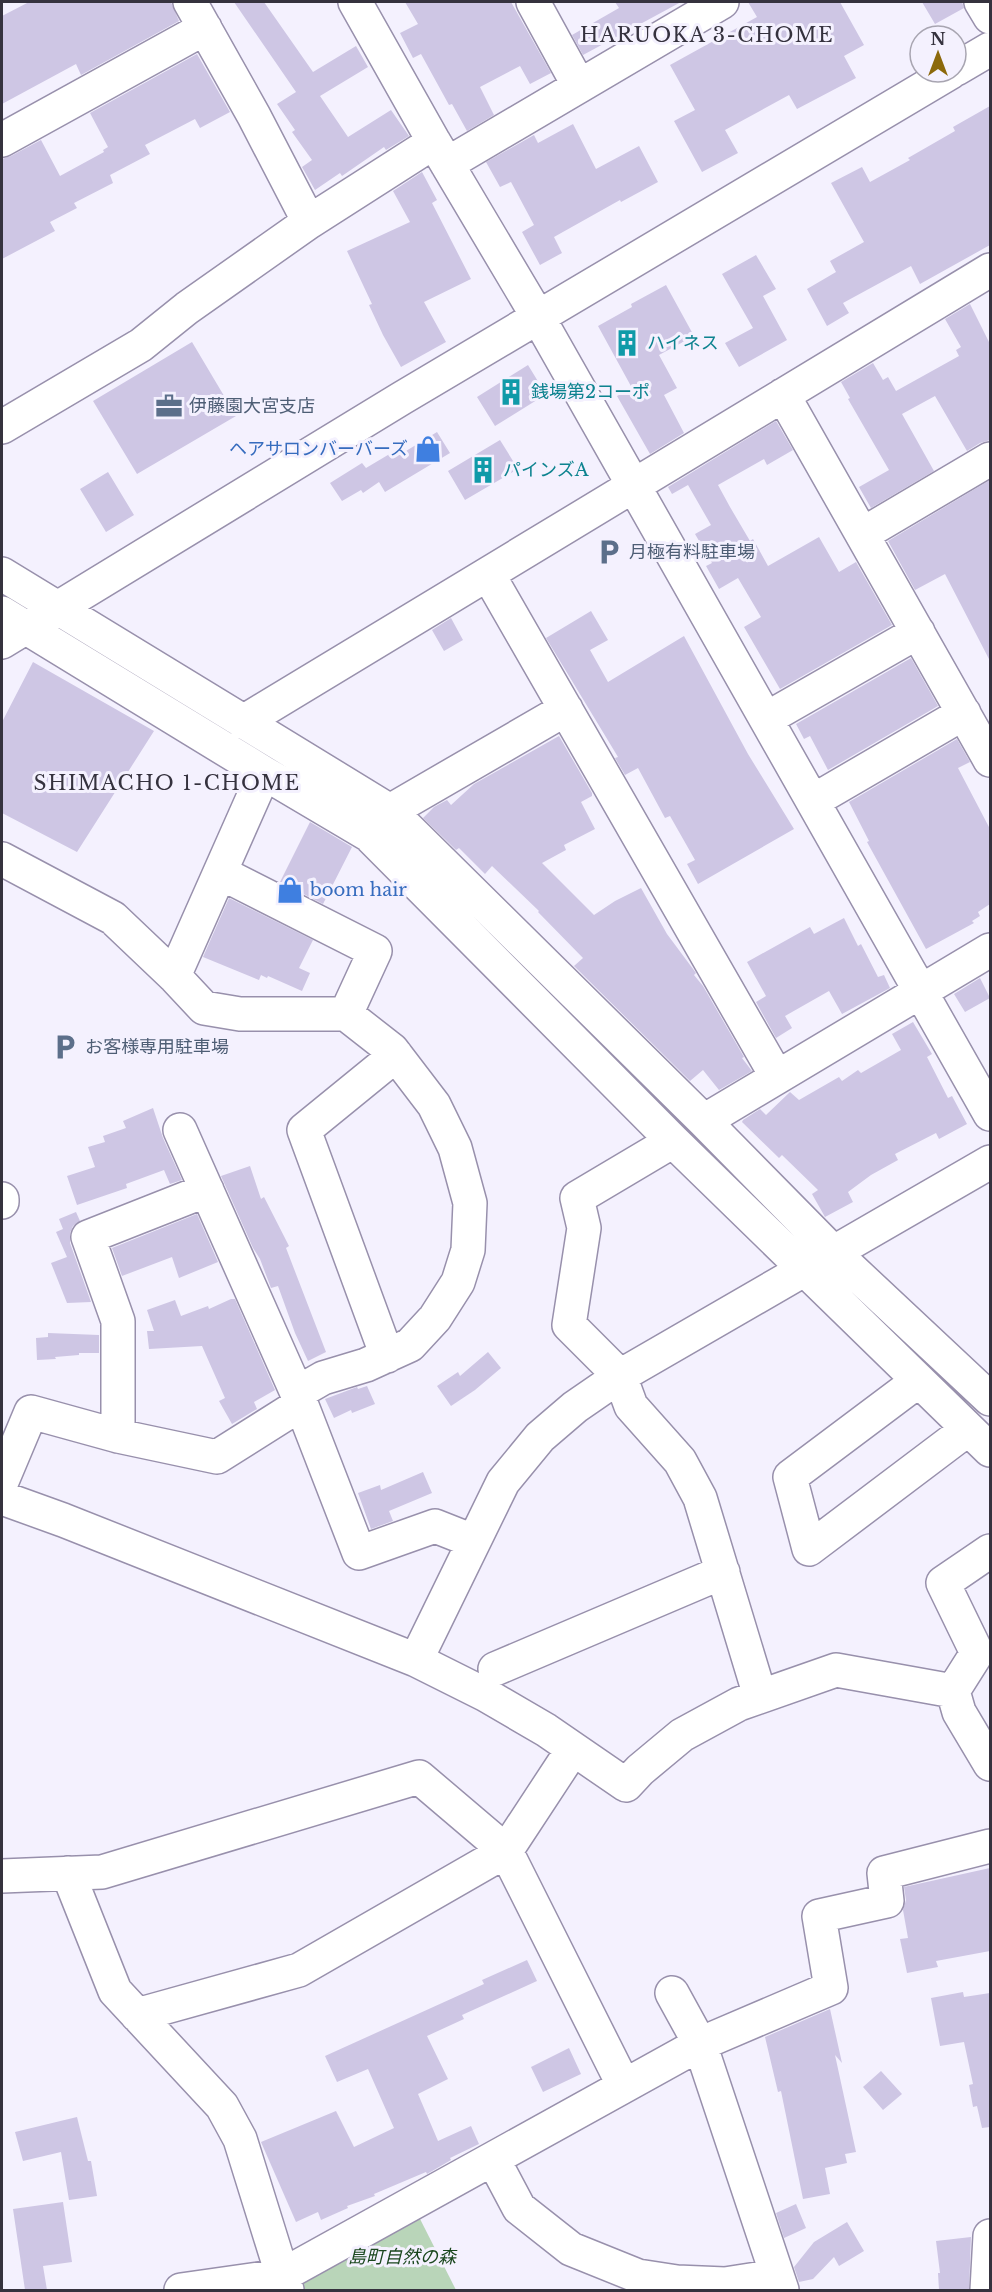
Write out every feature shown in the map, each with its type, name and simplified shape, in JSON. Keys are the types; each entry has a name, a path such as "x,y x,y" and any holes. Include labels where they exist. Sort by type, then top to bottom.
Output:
{"street":[{"path":"355,2 538,317 990,1114"},
{"path":"533,2 579,86"},
{"path":"981,2 990,17"},
{"path":"2,427 141,345 187,308 309,222 441,153 579,86 705,6"},
{"path":"2,140 197,15 254,116 309,222"},
{"path":"968,62 990,49"},
{"path":"9,627 58,608 402,398 931,84"},
{"path":"243,722 990,270"},
{"path":"783,395 990,760"},
{"path":"862,534 990,459"},
{"path":"2,574 390,811 704,1121 833,1252 990,1400"},
{"path":"488,574 777,1077"},
{"path":"9,627 369,835 673,1141 979,1440 809,1549 790,1477 918,1381"},
{"path":"766,719 918,632"},
{"path":"390,811 566,709"},
{"path":"813,801 964,713"},
{"path":"174,976 264,773"},
{"path":"2,859 113,918 204,1008 240,1014 346,1014 396,1055 434,1106 455,1148 470,1203 468,1250 458,1282 435,1318 410,1345 366,1365 323,1378 217,1457 118,1436 31,1412 2,1481"},
{"path":"221,873 375,951 346,1014"},
{"path":"704,1121 990,950"},
{"path":"387,1356 304,1130 396,1055"},
{"path":"180,1130 299,1398 359,1553 435,1526 473,1542"},
{"path":"673,1141 577,1198 584,1228 569,1325 620,1376 631,1406 680,1461 700,1498 760,1696"},
{"path":"416,1660 503,1482 540,1437 575,1407 620,1376 990,1162"},
{"path":"118,1436 118,1321 88,1237 207,1190"},
{"path":"2,1498 416,1660 496,1701 546,1730 626,1785 640,1770 682,1735 739,1704 836,1670 953,1691"},
{"path":"953,1691 984,1654 943,1583 990,1551"},
{"path":"495,1669 723,1572"},
{"path":"953,1691 959,1712 990,1764"},
{"path":"137,2015 299,1970 506,1851 573,1749"},
{"path":"2,1876 102,1872 419,1777 506,1851 624,2086"},
{"path":"181,2290 284,2283 493,2159 700,2044 831,1988 819,1916 887,1901 884,1873 990,1846"},
{"path":"68,1873 115,1991 222,2106 240,2139 284,2283"},
{"path":"493,2159 519,2208 571,2249 638,2276 677,2282 778,2283 700,2044 672,1993"},
{"path":"987,2290 990,2236"}],"green space":[{"name":"島町自然の森","path":"417,2213 456,2290 294,2290 290,2281"}],"building":[{"path":"29,2 171,2 179,21 81,75 76,64 2,104 2,16"},
{"path":"234,2 264,2 313,72 356,46 368,67 320,96 348,137 391,110 409,136 386,150 384,147 342,176 340,173 315,190 302,167 312,160 292,132 295,130 277,104 296,92"},
{"path":"405,2 511,2 551,73 530,84 520,66 480,87 494,115 467,131 452,104 449,105 421,54 413,58 400,33 418,24"},
{"path":"615,2 681,2 583,55 572,35 619,8"},
{"path":"748,2 840,2 864,45 844,56 856,78 797,109 789,95 725,130 738,153 702,172 674,121 695,110 670,65 757,17"},
{"path":"922,2 962,2 964,8 935,24"},
{"path":"197,54 230,112 200,128 195,119 145,145 150,154 110,175 113,183 74,203 77,208 50,222 55,231 2,259 2,159 41,140 60,176 104,152 103,150 108,147 90,113"},
{"path":"990,106 990,245 920,284 911,266 843,303 849,313 827,326 807,289 836,272 830,261 864,242 831,183 862,167 870,182 910,160 908,158 955,131 953,127"},
{"path":"573,124 596,169 639,146 658,182 621,202 620,200 554,237 562,253 540,265 522,232 534,225 511,182 500,187 486,162 534,135 538,143"},
{"path":"422,172 437,200 432,203 471,279 424,302 446,342 401,367 369,305 372,304 347,251 410,222 393,191"},
{"path":"756,255 776,289 763,296 787,340 739,367 725,343 753,328 722,274"},
{"path":"666,285 694,336 659,355 677,388 664,395 684,433 650,454 617,396 632,388 598,326 632,307 631,304"},
{"path":"970,304 990,344 990,440 967,451 935,396 902,414 934,471 871,508 859,487 889,470 848,399 850,398 841,382 873,363 883,380 888,377 896,391 959,356 956,350 961,347 945,319"},
{"path":"192,342 236,416 137,474 93,401"},
{"name":"銭場第2コーポ","path":"528,365 539,383 533,387 540,398 495,426 477,397"},
{"path":"776,421 793,450 767,465 764,459 718,485 730,507 750,541 753,539 768,566 819,537 839,572 856,562 892,625 780,689 744,627 761,617 738,578 719,589 706,566 712,563 695,534 711,525 688,485 672,494 668,487"},
{"path":"437,432 450,453 385,492 379,482 363,493 361,490 342,501 330,483 362,463 366,468 403,446 406,451"},
{"name":"パインズA","path":"500,440 518,469 465,500 448,471"},
{"path":"108,472 134,515 106,532 80,489"},
{"path":"990,480 990,661 945,574 915,590 888,541"},
{"path":"591,611 608,640 590,650 608,682 684,636 748,754 794,829 698,884 687,864 695,860 670,816 665,818 638,768 625,775 615,758 618,757 546,638"},
{"path":"451,618 463,640 444,651 432,630"},
{"path":"911,658 938,706 828,770 810,736 804,739 796,724"},
{"path":"33,662 154,731 77,852 2,813 2,722"},
{"path":"559,736 592,793 592,796 581,802 595,829 564,845 566,850 542,863 594,915 641,888 667,934 696,973 694,975 703,986 744,1057 742,1058 752,1071 719,1090 703,1070 690,1081 574,966 583,958 539,911 492,866 485,874 459,848 456,850 423,818 434,807 447,800 451,805 474,784"},
{"path":"957,739 970,762 958,768 990,829 990,904 978,912 980,916 972,921 974,923 926,949 867,842 869,841 849,802"},
{"path":"310,822 352,847 323,904 280,882"},
{"path":"229,898 313,940 299,968 310,973 302,991 268,976 267,978 261,975 259,980 203,957"},
{"path":"844,918 858,946 861,944 878,977 884,975 890,988 842,1014 829,991 785,1016 792,1028 776,1038 756,1002 766,996 747,962 810,927 814,934"},
{"path":"980,978 990,998 965,1012 954,994"},
{"path":"913,1022 932,1054 927,1057 948,1098 952,1096 967,1124 939,1139 936,1133 895,1154 898,1160 871,1175 848,1192 853,1202 825,1217 812,1194 818,1190 782,1155 779,1158 742,1122 760,1109 766,1115 790,1092 799,1100 839,1077 842,1081 858,1070 861,1073 901,1050 892,1034"},
{"path":"153,1108 163,1138 182,1180 170,1184 164,1170 126,1184 127,1188 77,1205 67,1176 95,1167 88,1147 105,1142 103,1136 126,1128 123,1121"},
{"path":"250,1166 261,1199 264,1197 289,1246 286,1248 326,1352 308,1361 278,1286 271,1288 221,1176"},
{"path":"76,1212 80,1221 73,1226 70,1243 91,1302 67,1303 51,1263 67,1257 56,1232 63,1229 59,1219"},
{"path":"197,1214 218,1262 179,1278 172,1257 122,1276 112,1248"},
{"path":"235,1299 275,1390 254,1402 257,1409 232,1424 219,1401 225,1398 202,1346 149,1349 147,1331 154,1331 147,1310 175,1300 181,1316 208,1306 209,1309"},
{"path":"48,1333 99,1335 99,1353 79,1353 79,1355 55,1357 56,1359 37,1360 36,1338 48,1337"},
{"path":"488,1352 501,1368 451,1406 437,1386 458,1372 460,1376"},
{"path":"367,1386 375,1404 352,1413 351,1410 334,1418 325,1399 357,1387 358,1389"},
{"path":"423,1472 432,1493 389,1511 393,1521 371,1529 358,1493 380,1485 381,1490"},
{"path":"990,1868 990,1951 936,1961 938,1967 907,1973 900,1939 908,1938 903,1910 906,1900 904,1887"},
{"path":"527,1960 537,1981 462,2015 464,2019 427,2036 448,2079 418,2094 438,2141 471,2126 479,2144 450,2158 451,2160 427,2174 426,2172 374,2194 375,2196 347,2206 348,2208 321,2220 318,2212 296,2222 261,2142 336,2111 354,2147 394,2128 368,2069 337,2082 325,2056 484,1984 482,1980"},
{"path":"963,1992 964,1997 990,1993 990,2127 982,2128 977,2106 973,2107 969,2085 973,2084 964,2042 940,2046 931,1998"},
{"path":"830,2009 842,2063 835,2055 856,2152 845,2154 847,2163 825,2168 830,2194 803,2199 781,2091 778,2092 765,2037"},
{"path":"569,2048 581,2074 543,2092 531,2067"},
{"path":"881,2071 902,2094 883,2110 863,2087"},
{"path":"77,2117 88,2161 91,2161 97,2196 69,2200 61,2152 23,2161 15,2132"},
{"path":"63,2202 72,2262 43,2266 47,2290 25,2290 13,2209"},
{"path":"796,2204 806,2228 784,2238 776,2213"},
{"path":"847,2222 864,2251 839,2266 834,2257 813,2279 799,2282 794,2267 814,2242"},
{"path":"971,2237 969,2290 939,2290 938,2273 940,2273 936,2241"}],"waterway":[{"path":"634,1075 780,1222"}],"place":[{"name":"ハイネス","path":"627,343"},
{"name":"銭場第2コーポ","path":"511,392"},
{"name":"伊藤園大宮支店","path":"169,406"},
{"name":"ヘアサロンバーバーズ","path":"428,449"},
{"name":"パインズA","path":"483,470"},
{"name":"月極有料駐車場","path":"609,552"},
{"name":"boom hair","path":"290,890"},
{"name":"お客様専用駐車場","path":"65,1047"}],"district":[{"name":"HARUOKA 3-CHOME","path":"707,35"},
{"name":"SHIMACHO 1-CHOME","path":"167,783"}]}
